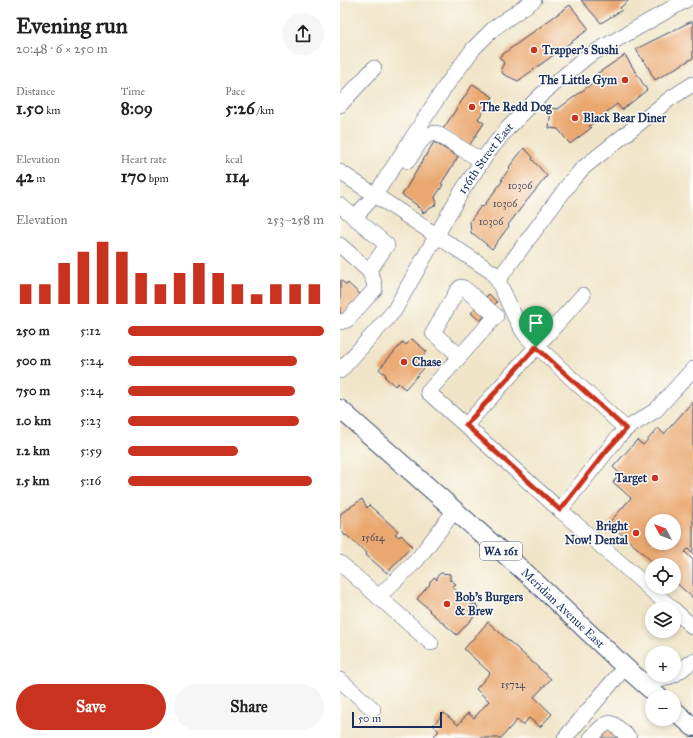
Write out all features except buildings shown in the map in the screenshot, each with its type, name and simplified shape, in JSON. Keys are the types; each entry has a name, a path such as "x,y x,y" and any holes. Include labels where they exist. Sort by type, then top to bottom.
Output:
{"main road":[{"name":"Meridian Avenue East","path":"340,409 527,574 651,690"},
{"path":"681,716 693,727"}],"street":[{"path":"354,218 375,195 390,169 457,69 474,48 494,28 534,0"},
{"name":"156th Street East","path":"340,371 394,311 460,194 482,161 508,128 541,95 575,65 679,1"},
{"path":"340,105 374,68"},
{"path":"498,280 572,180 583,168 671,98 693,84"},
{"path":"390,169 404,167 425,136 430,133 436,133 482,161"},
{"path":"340,172 486,267 498,280 517,324 526,337 626,429"},
{"path":"340,205 387,244 369,271"},
{"path":"340,245 369,271 374,282 375,289 347,320 340,322"},
{"path":"460,356 433,333 457,291 464,288 496,316 428,392 664,602"},
{"path":"466,425 583,295"},
{"path":"560,510 607,450 626,429 656,410 693,368"},
{"path":"378,597 417,560 455,510"},
{"path":"340,563 431,643"},
{"path":"681,617 693,627"},
{"path":"681,670 693,661"},
{"path":"564,738 625,667"},
{"path":"639,679 645,681"},
{"path":"340,680 373,708"},
{"path":"591,738 601,727 606,723 609,723 617,727 629,738"}],"place":[{"name":"Trapper's Sushi","path":"534,50"},
{"name":"The Little Gym","path":"625,80"},
{"name":"The Redd Dog","path":"472,107"},
{"name":"Black Bear Diner","path":"575,118"},
{"name":"Chase","path":"404,362"},
{"name":"Target","path":"655,478"},
{"name":"Bright Now! Dental","path":"636,533"},
{"name":"Bob's Burgers & Brew","path":"447,604"}],"route":[{"path":"536,347 626,429 598,461 591,472 560,510 466,425 536,347"}]}
